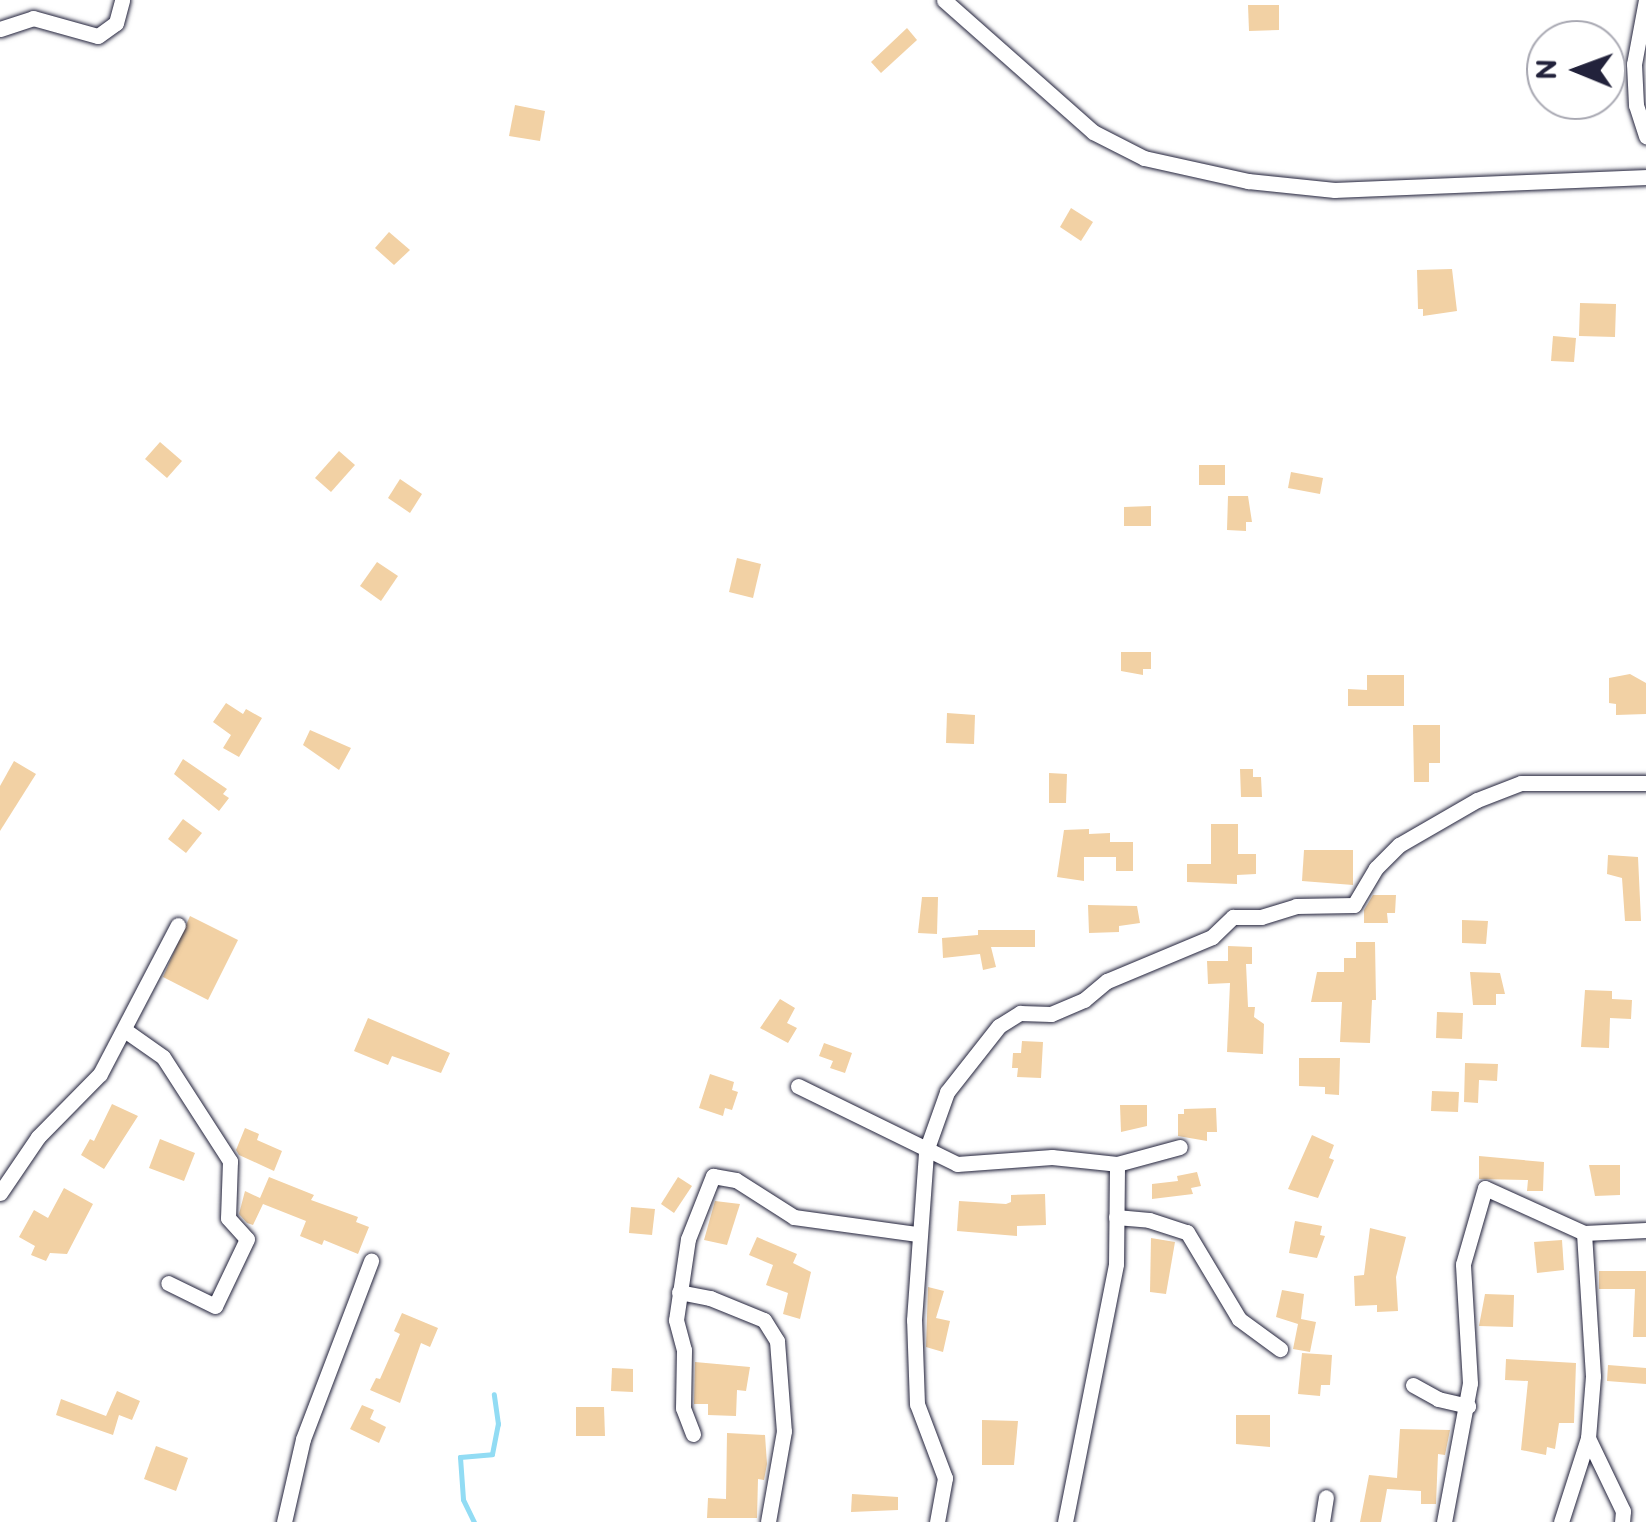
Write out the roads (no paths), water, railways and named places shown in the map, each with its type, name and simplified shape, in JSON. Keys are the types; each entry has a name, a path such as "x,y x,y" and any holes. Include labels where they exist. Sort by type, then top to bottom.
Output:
{"street":[{"path":"0,29 33,18 98,36 116,23 122,0"},
{"path":"944,0 1093,132 1144,158 1274,185 1334,190 1646,177"},
{"path":"1646,0 1634,64 1636,105 1646,136"},
{"path":"937,1522 946,1478 917,1404 916,1234 926,1151 947,1092 999,1026 1020,1013 1051,1014 1084,1000 1107,982 1212,936 1233,918 1261,917 1296,906 1354,905 1376,868 1399,846 1478,800 1521,782 1646,783"},
{"path":"0,1192 38,1138 100,1074 126,1031 178,925"},
{"path":"126,1031 163,1056 230,1160 228,1218 247,1239 215,1306 168,1283"},
{"path":"798,1086 958,1164 1052,1157 1117,1164 1180,1147"},
{"path":"1065,1522 1116,1264 1117,1164"},
{"path":"694,1434 683,1408 684,1350 676,1320 688,1239 713,1176 736,1180 794,1217 916,1234"},
{"path":"1444,1522 1468,1406 1462,1264 1485,1188 1584,1233 1646,1230"},
{"path":"1116,1217 1149,1220 1188,1232 1238,1320 1280,1349"},
{"path":"1561,1522 1588,1438 1593,1376 1584,1233"},
{"path":"284,1522 303,1439 371,1260"},
{"path":"679,1292 710,1298 764,1320 777,1341 784,1431 768,1522"},
{"path":"1414,1384 1438,1399 1468,1406"},
{"path":"1588,1438 1623,1511 1622,1522"},
{"path":"1322,1522 1326,1497"}],"waterway":[{"path":"474,1522 463,1499 460,1457 492,1454 498,1424 494,1394"}]}
